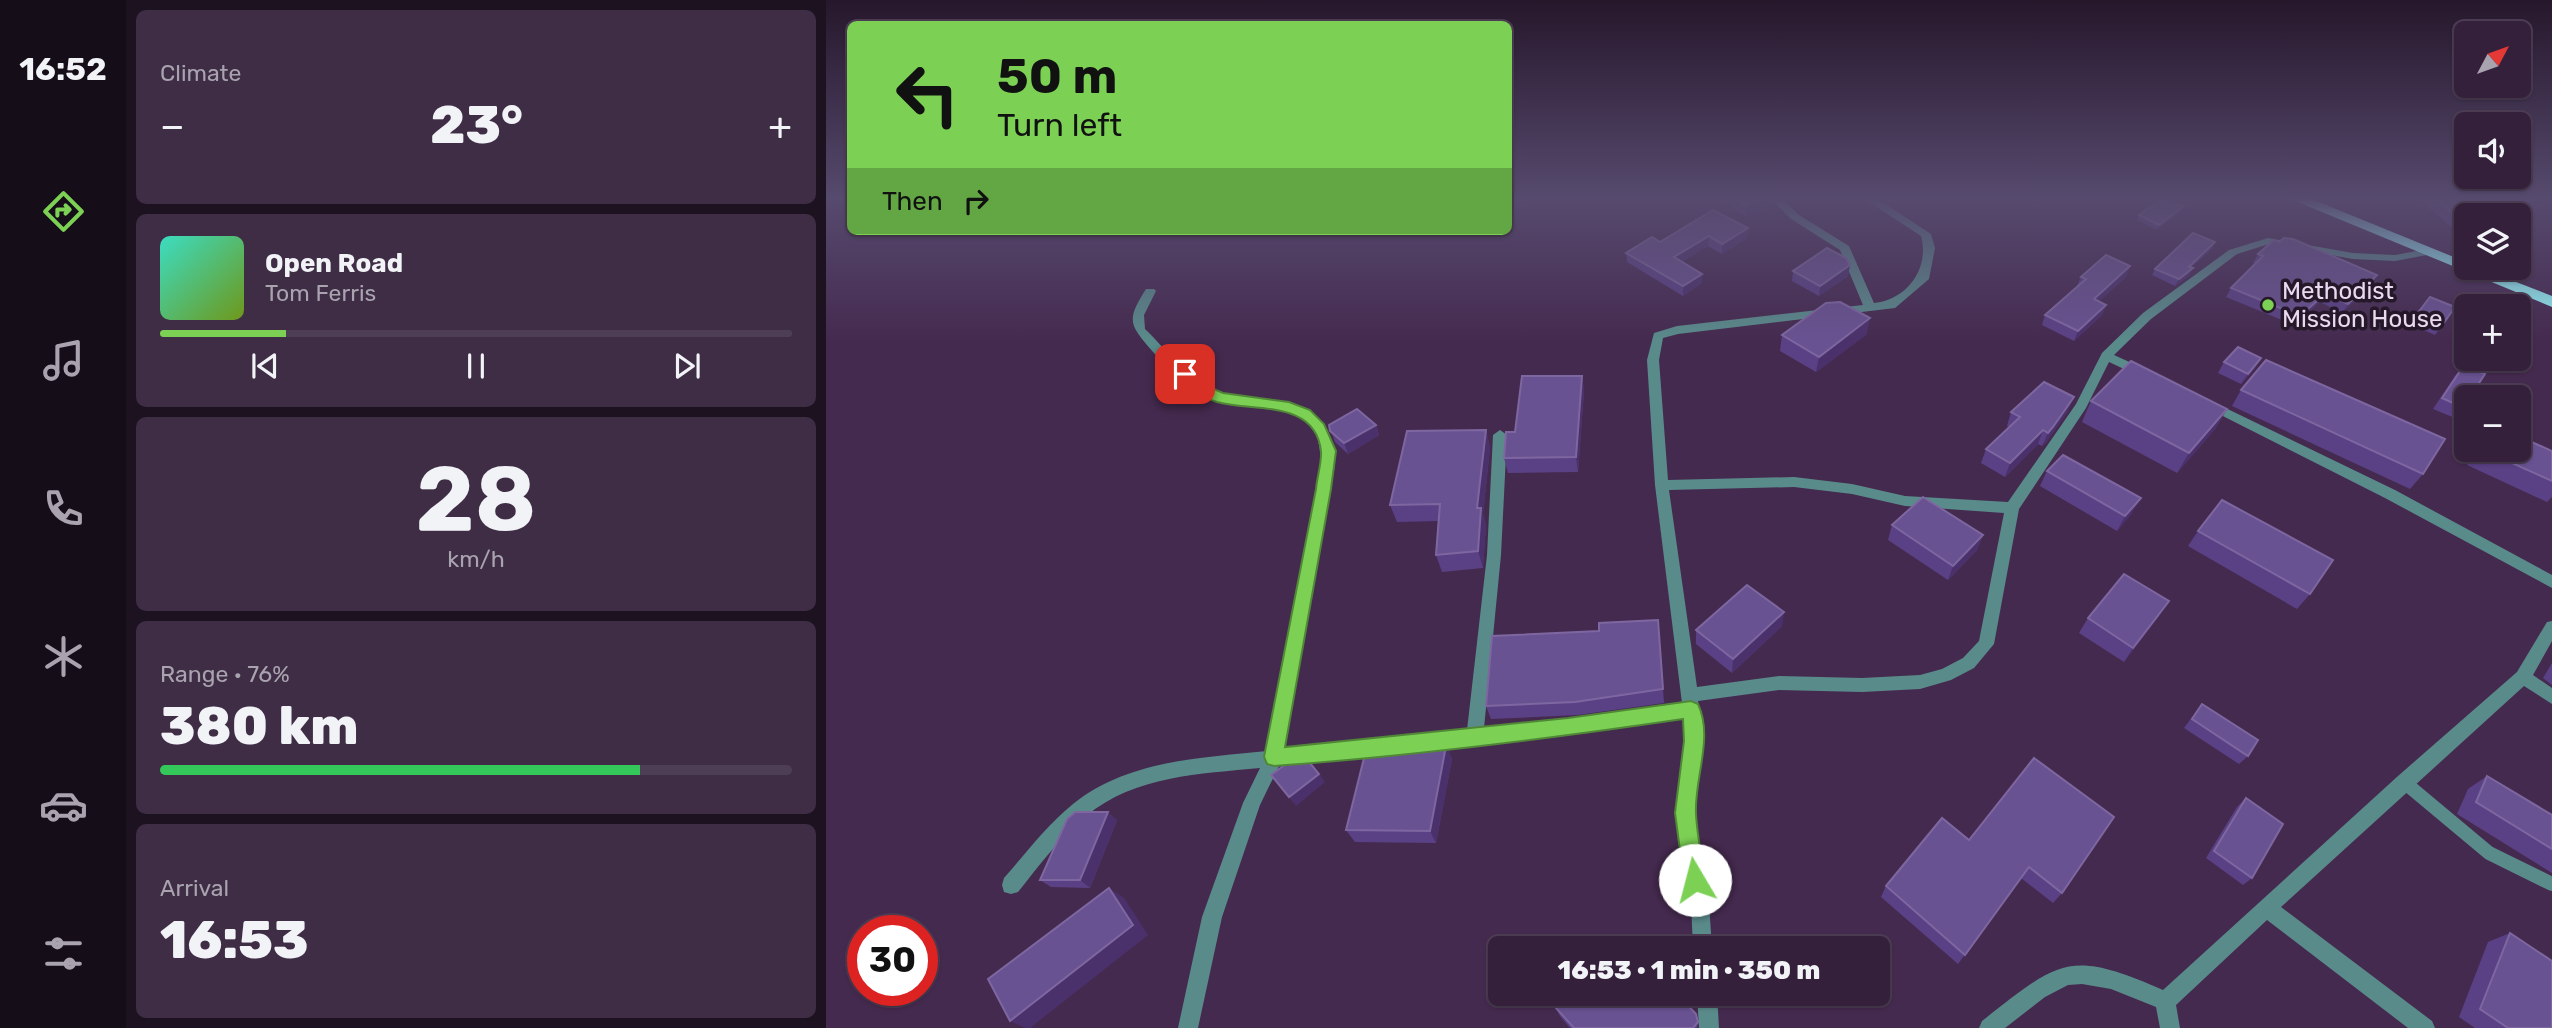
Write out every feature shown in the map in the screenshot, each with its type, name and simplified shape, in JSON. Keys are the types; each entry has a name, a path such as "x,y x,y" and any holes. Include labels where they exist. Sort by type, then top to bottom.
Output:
{"highway":[{"path":"2410,246 2454,263"},
{"path":"2496,280 2552,302"}],"street":[{"path":"1842,246 1845,248 1870,307"},
{"path":"1702,936 1700,902 1685,813 1694,741 1662,485 1653,360 1658,336 1677,330 1891,305 1923,279 1929,246"},
{"path":"1011,885 1069,820 1091,802 1112,790 1171,769 1475,738 1690,702 1779,683 1917,684 1961,670 1978,656 1986,644 2012,508 2082,405 2106,356 2147,316 2225,258 2251,246"},
{"path":"2304,246 2353,256 2395,258 2427,253"},
{"path":"1150,291 1138,314 1140,330 1202,389 1220,398 1289,407 1305,414 1319,428 1328,451 1274,757 1252,803 1212,917 1188,1028"},
{"path":"2106,356 2161,381"},
{"path":"2197,398 2390,494 2552,582"},
{"path":"1475,738 1494,555 1500,435"},
{"path":"1662,485 1794,482 1852,489 1905,501 2012,508"},
{"path":"2165,1001 2523,677 2552,627"},
{"path":"2523,677 2552,697"},
{"path":"2266,907 2425,1028"},
{"path":"1989,1028 2057,978 2083,975 2120,981 2165,1001"},
{"path":"2165,1001 2170,1028"},
{"path":"1708,1006 1709,1028"}],"lane":[{"path":"2404,782 2489,853 2552,884"}],"building":[{"path":"1637,246 1692,246 1674,257 1702,274 1683,286 1626,253"},
{"path":"2179,246 2211,246 2189,267 2193,268 2179,279 2155,269"},
{"path":"2267,246 2309,246 2377,275 2348,304 2326,293 2300,316 2231,288 2263,256 2258,254"},
{"path":"1827,248 1846,258 1850,265 1820,286 1793,271"},
{"path":"2106,255 2130,266 2094,299 2106,305 2078,331 2045,315 2086,279 2081,277"},
{"path":"2430,297 2454,307 2443,324 2417,314"},
{"path":"1840,302 1870,318 1819,357 1782,335 1826,303"},
{"path":"2238,347 2261,358 2248,374 2224,362"},
{"path":"2266,360 2445,439 2423,474 2241,390"},
{"path":"2131,361 2227,409 2189,453 2091,401"},
{"path":"2460,371 2478,371 2485,374 2478,385 2454,385 2454,403 2442,398"},
{"path":"1522,376 1582,376 1576,457 1504,458 1506,432 1515,432"},
{"path":"2044,382 2074,397 2048,433 2043,430 2010,463 1986,449 2020,417 2011,412"},
{"path":"1357,409 1376,425 1344,443 1330,431 1329,425"},
{"path":"1486,430 1477,508 1481,508 1478,551 1436,555 1440,504 1390,505 1407,431"},
{"path":"2531,442 2552,451 2552,481 2510,462 2531,462"},
{"path":"2063,455 2141,498 2125,516 2047,471"},
{"path":"1923,497 1983,535 1953,566 1892,525"},
{"path":"2222,500 2333,560 2310,594 2198,531"},
{"path":"2124,574 2169,601 2133,648 2088,618"},
{"path":"1747,585 1784,612 1733,659 1696,630"},
{"path":"1658,620 1663,689 1575,702 1486,706 1492,636 1599,631 1599,623"},
{"path":"2202,704 2258,740 2248,756 2192,719"},
{"path":"1367,746 1446,746 1430,831 1346,830"},
{"path":"1305,757 1319,774 1289,797 1271,775 1294,758"},
{"path":"2034,758 2114,817 2062,893 2029,867 1965,955 1886,886 1942,818 1969,840"},
{"path":"2487,776 2552,815 2552,849 2476,802"},
{"path":"2246,798 2283,824 2252,878 2214,851"},
{"path":"1075,812 1108,812 1080,880 1040,880 1067,819"},
{"path":"1109,888 1133,925 1010,1021 988,979"},
{"path":"2510,933 2552,961 2552,1028 2508,1028 2480,1009"},
{"path":"1688,1006 1696,1014 1698,1022 1693,1028 1574,1028 1556,1008"}],"place":[{"name":"Methodist Mission House","path":"2268,305"}],"route":[{"path":"1185,374 1202,389 1220,398 1289,407 1305,414 1319,428 1328,451 1324,489 1274,757 1568,727 1691,709 1694,741 1685,813 1695,880"}]}
